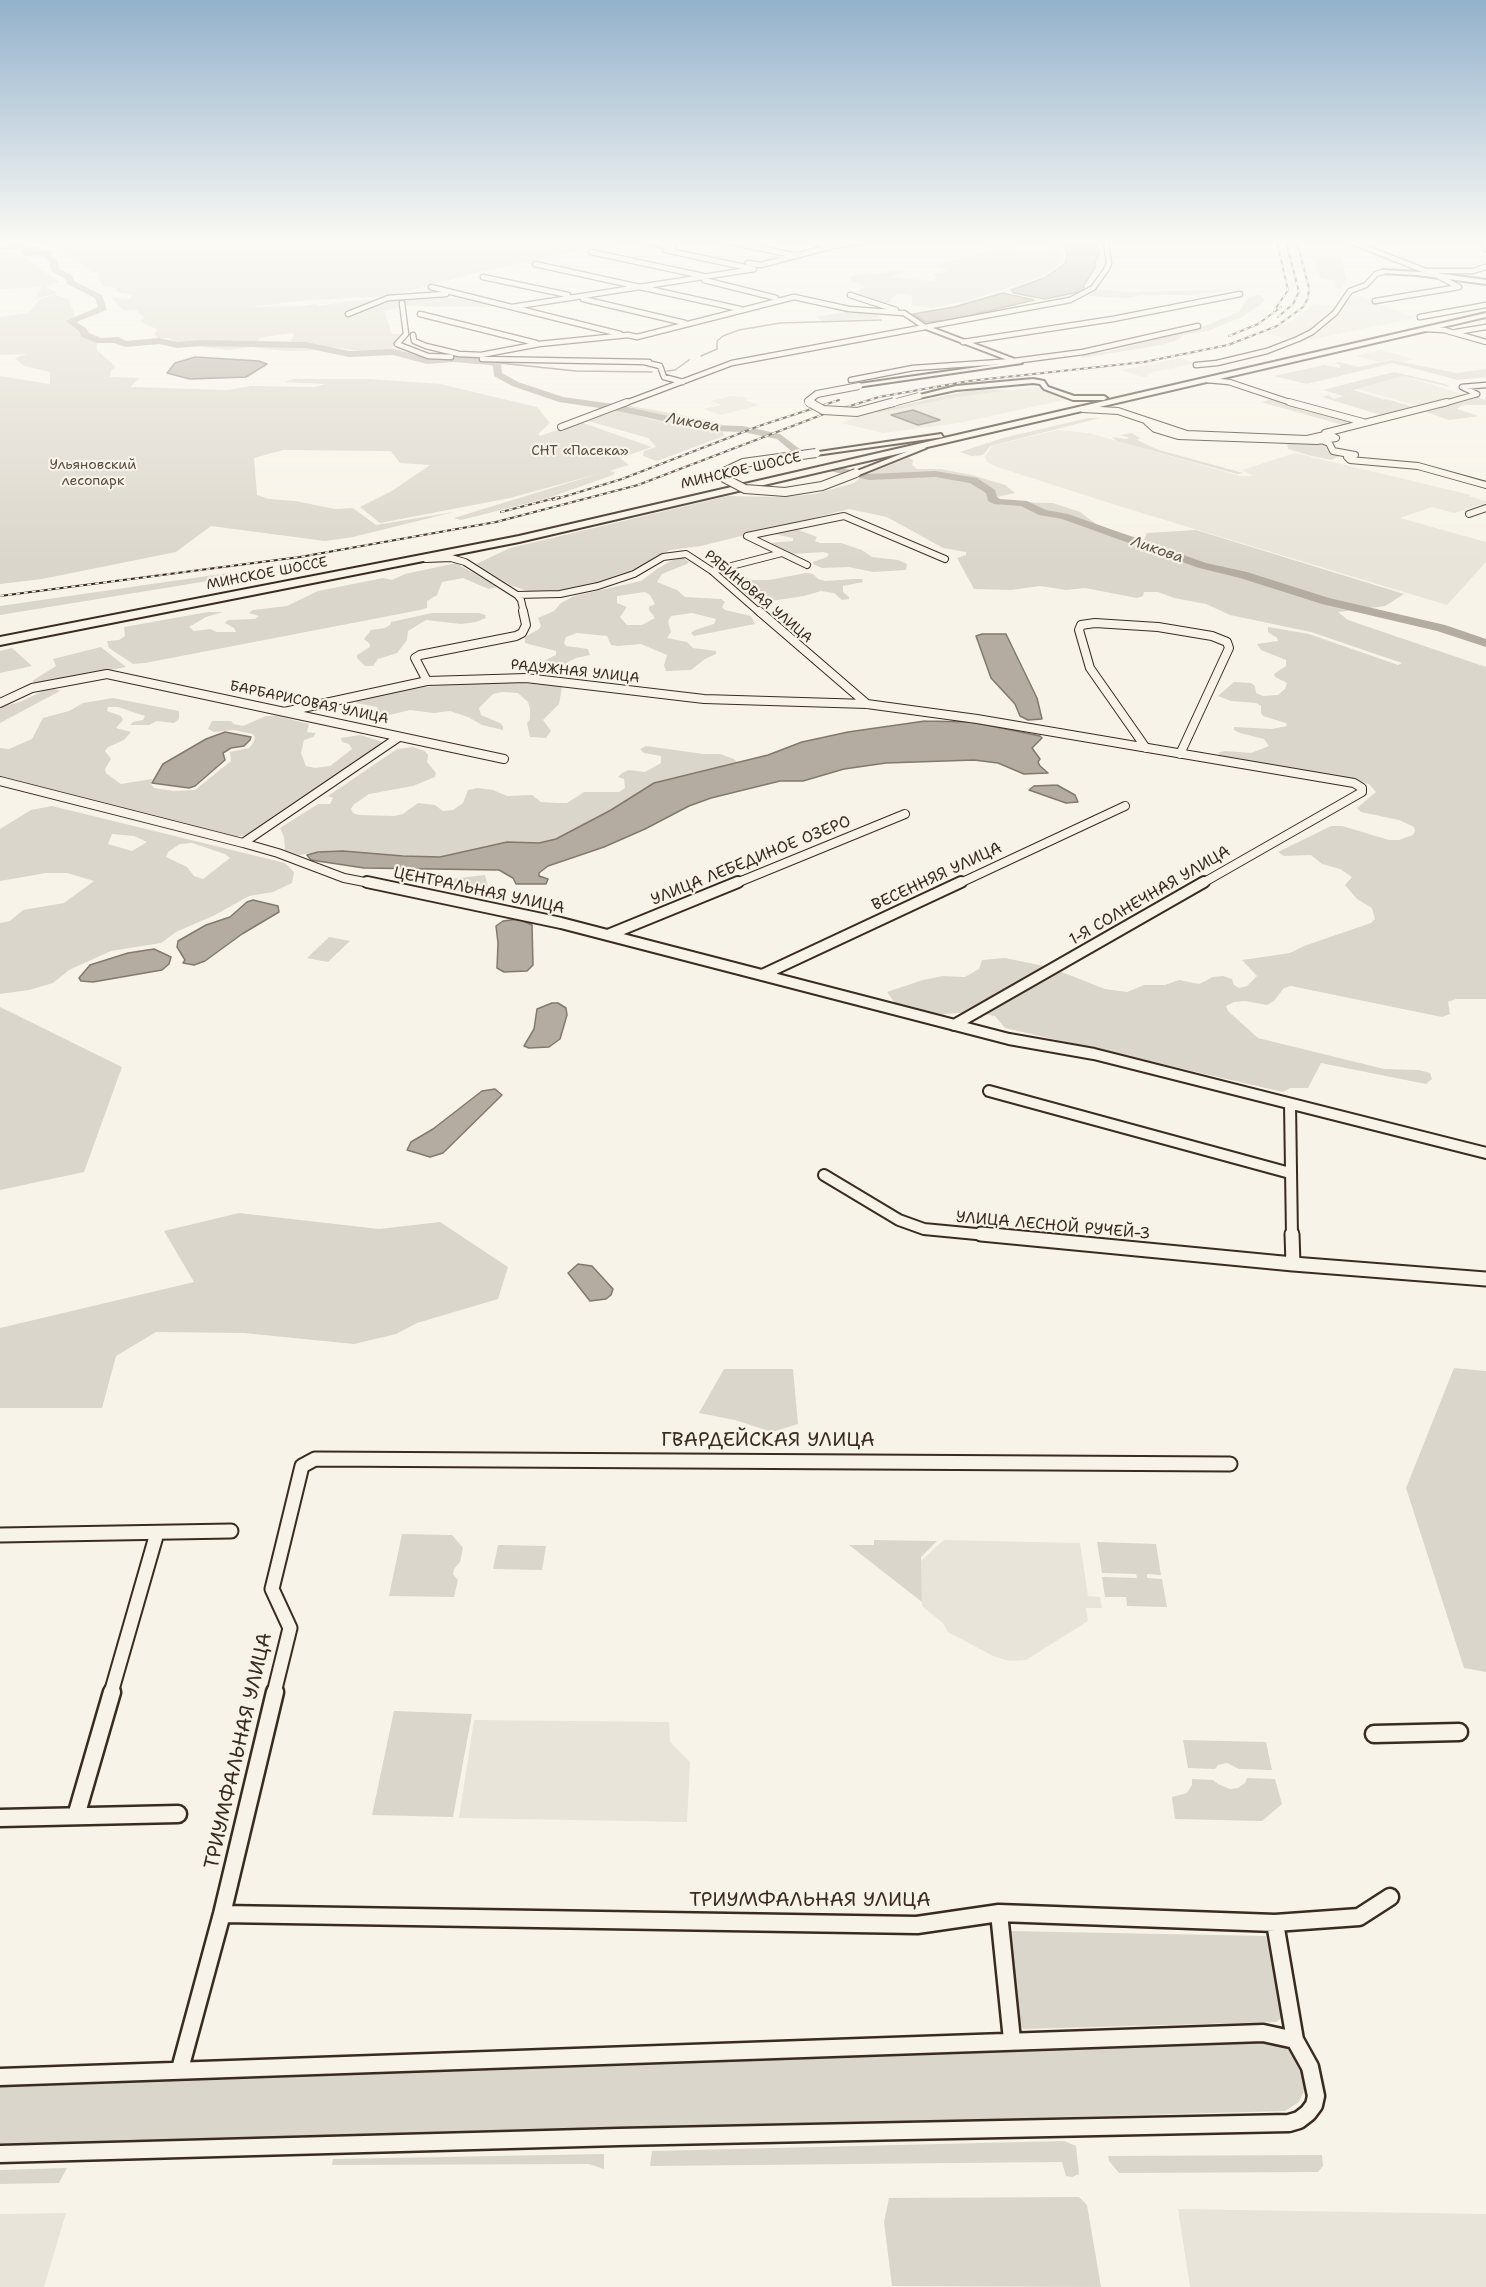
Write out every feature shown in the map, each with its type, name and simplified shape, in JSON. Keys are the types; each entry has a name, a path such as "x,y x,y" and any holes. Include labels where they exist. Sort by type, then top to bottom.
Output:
{"highway":[{"name":"МИНСКОЕ ШОССЕ","path":"944,437 1072,402 1104,398 1318,349"},
{"name":"МИНСКОЕ ШОССЕ","path":"0,641 490,545 944,437 1083,409 1207,380 1227,379 1347,349"},
{"name":"МИНСКОЕ ШОССЕ","path":"0,634 386,561 815,467"}],"street":[{"path":"409,349 428,356 526,361 649,362"},
{"path":"437,349 459,354 481,355 514,349"},
{"path":"561,428 732,363 809,349"},
{"path":"981,349 1017,362"},
{"path":"1072,402 1046,388 1039,381 956,388 876,409 851,412 819,409 808,401 811,396 820,393 1099,349"},
{"path":"1196,365 1217,363 1273,349"},
{"path":"543,357 626,358 649,362 660,366 664,377 682,382"},
{"path":"851,380 913,368 1017,362"},
{"path":"1227,379 1273,398 1364,422"},
{"path":"1329,434 1338,429 1364,422 1380,421 1474,396 1477,394 1462,387 1486,385"},
{"path":"1114,402 1113,407 1119,411 1187,434 1307,439 1380,421"},
{"path":"1083,409 1119,411"},
{"path":"1147,422 1155,429 1178,436 1322,440 1336,438 1329,434"},
{"path":"944,437 822,486 786,492 745,489 724,478 728,469 743,463 944,437"},
{"path":"1322,440 1329,443 1333,451 1355,455 1347,457 1350,460 1418,466 1486,485"},
{"path":"1469,514 1486,508"},
{"path":"807,565 747,536 841,515 945,559"},
{"path":"469,563 466,558 468,554 490,545"},
{"name":"РЯБИНОВАЯ УЛИЦА","path":"517,595 560,594 598,586 634,574 663,557 676,554 690,556 712,572 867,704"},
{"path":"712,572 782,554"},
{"path":"412,561 451,558 469,563 517,595 525,614 526,625 522,633 415,658 427,681"},
{"path":"1146,748 1090,668 1085,658 1079,630 1081,625 1095,623 1158,627 1212,636 1227,642 1228,648 1180,754"},
{"name":"БАРБАРИСОВАЯ УЛИЦА","path":"0,703 32,688 108,674 504,759"},
{"name":"РАДУЖНАЯ УЛИЦА","path":"284,712 427,681 503,677 704,699 867,704 977,719 1354,783 1362,788 1362,792"},
{"path":"243,843 399,736"},
{"name":"ЦЕНТРАЛЬНАЯ УЛИЦА","path":"0,780 243,843 278,853 344,878 435,895 608,935 1009,1039 1094,1054 1486,1153"},
{"name":"1-Я СОЛНЕЧНАЯ УЛИЦА","path":"954,1025 1362,792"},
{"name":"ВЕСЕННЯЯ УЛИЦА","path":"762,975 1125,806"},
{"name":"УЛИЦА ЛЕБЕДИНОЕ ОЗЕРО","path":"608,935 906,814"},
{"path":"989,1091 1290,1173"},
{"path":"1290,1104 1293,1264"},
{"name":"УЛИЦА ЛЕСНОЙ РУЧЕЙ-3","path":"824,1175 899,1220 924,1229 1293,1264 1486,1279"},
{"name":"ГВАРДЕЙСКАЯ УЛИЦА","path":"307,1462 315,1459 349,1459 1230,1464"},
{"name":"ТРИУМФАЛЬНАЯ УЛИЦА","path":"180,2069 222,1914 290,1628 273,1589 302,1466 307,1462"},
{"path":"0,1535 231,1532"},
{"path":"76,1816 157,1533"},
{"path":"1374,1734 1459,1732"},
{"path":"0,1818 178,1814"},
{"name":"ТРИУМФАЛЬНАЯ УЛИЦА","path":"222,1914 916,1925 999,1913 1275,1923 1359,1917 1390,1897"},
{"path":"999,1913 1012,2040"},
{"path":"0,2154 619,2137 1289,2123 1299,2120 1308,2113 1314,2105 1316,2096 1310,2067 1295,2040 1275,1923"},
{"path":"0,2077 1263,2032 1295,2040"}],"shaded area":[{"path":"1380,350 1413,359 1401,362 1391,359 1378,362 1355,356"},
{"path":"195,357 259,361 267,364 246,377 190,379 167,373 175,363"},
{"path":"1180,358 1196,363 1149,373 1147,375 1149,376 1143,377 1121,370"},
{"path":"1403,376 1466,395 1422,407 1357,389"},
{"path":"1039,387 1068,399 959,423 883,433 841,423 870,412 981,389 990,392"},
{"path":"731,396 749,398 744,400 760,405 721,415 703,409 722,405 711,401"},
{"path":"913,410 940,420 918,425 891,415"},
{"path":"1057,430 1089,433 1240,476 1253,476 1242,470 1295,453 1471,495 1468,496 1486,501 1486,503 1454,513 1432,507 1400,518 1486,542 1486,562 1447,605 1122,507 987,462 985,457 992,446"},
{"path":"1006,634 1037,698 1042,719 1028,720 1020,716 1015,704 991,678 976,636"},
{"path":"925,721 972,722 1040,736 1042,738 1032,748 1040,759 1038,762 1040,766 1048,773 1024,774 998,763 974,760 886,763 844,769 803,781 780,781 711,798 689,806 604,847 548,866 539,873 539,876 548,879 546,884 516,884 513,878 499,870 364,868 311,860 307,855 343,851 440,857 507,842 539,843 556,839 611,810 654,783 768,755 802,742 848,732"},
{"path":"225,732 251,737 244,746 231,748 223,753 225,760 195,786 189,788 152,783 163,764 206,739"},
{"path":"1057,785 1075,795 1078,802 1066,803 1029,790 1034,786"},
{"path":"253,900 278,906 279,912 242,934 205,961 194,965 183,963 185,960 177,947 178,941 206,925 230,917 247,902"},
{"path":"519,919 532,925 533,965 527,971 504,972 497,968 496,926 503,921"},
{"path":"154,949 171,957 169,964 162,970 93,982 81,981 79,978 90,965 128,953"},
{"path":"558,1003 566,1008 567,1015 560,1039 549,1047 524,1046 534,1029 537,1009"},
{"path":"495,1089 502,1095 443,1153 430,1157 407,1150 411,1142 433,1129 482,1091"},
{"path":"578,1264 592,1266 613,1289 611,1295 606,1299 590,1301 568,1273"},
{"path":"944,1540 1080,1543 1088,1596 1100,1597 1102,1608 1086,1608 1088,1621 1026,1660 1009,1661 993,1656 948,1632 943,1623 922,1606 921,1561"},
{"path":"474,1720 669,1722 670,1742 690,1762 687,1822 459,1818"},
{"path":"1178,2209 1486,2214 1486,2287 1190,2287"},
{"path":"66,2213 44,2287 0,2287 0,2214"}],"green space":[{"name":"Ульяновский лесопарк","path":"0,349 97,349 116,367 111,370 110,377 140,378 130,387 227,390 251,386 315,387 325,384 284,382 294,379 368,379 440,384 537,407 550,423 538,434 540,436 580,422 652,447 620,458 629,465 609,471 615,472 613,475 548,498 461,520 454,518 601,473 510,498 380,523 360,507 392,491 430,465 400,463 391,451 283,450 254,458 257,495 269,499 295,501 335,509 353,508 376,525 454,512 353,537 325,541 211,526 176,552 42,579 0,584 0,376 50,384 50,372 24,366 15,358 27,354 0,355"},
{"path":"266,349 327,349 325,350 285,351"},
{"path":"343,349 395,349 413,352 423,357 401,352"},
{"path":"1119,349 1138,349 1081,358 1082,354"},
{"path":"1392,360 1456,373 1486,369 1486,377 1458,380 1393,363 1307,384 1274,376 1324,365 1340,368 1340,365 1335,363 1339,362 1358,367"},
{"path":"1394,372 1446,384 1450,387 1403,376 1353,390 1383,399 1381,400 1386,399 1418,408 1384,416 1322,397 1328,395 1334,399 1343,396 1323,390"},
{"path":"977,389 1009,390 945,399 879,413 874,411"},
{"path":"1476,397 1486,400 1486,405 1462,405 1457,409 1479,416 1449,420 1423,411"},
{"path":"1273,399 1349,421 1346,422 1349,423 1343,425 1261,402"},
{"path":"626,405 718,422 722,425 710,430 723,432 724,436 657,461 643,456 644,451 656,447 648,438 588,421 618,410 672,425 617,408"},
{"path":"1088,418 1100,418 990,446 983,455 972,456 960,452 1003,438"},
{"path":"1132,433 1141,439 1137,439 1139,441 1159,450 1243,473 1237,474 1117,441 1112,437 1126,439 1130,438 1120,435"},
{"path":"1287,442 1320,442 1325,444 1328,451 1340,456 1331,460 1308,455 1288,449"},
{"path":"908,458 913,460 912,465 917,469 940,469 972,475 1005,485 1015,493 997,497 998,499 1053,503 1080,512 1100,527 1144,540 1147,533 1196,530 1404,594 1385,606 1338,612 1348,620 1486,667 1486,999 1456,999 1448,1002 1450,1014 1442,1017 1291,986 1284,988 1274,1001 1267,1005 1245,1001 1234,1002 1226,1006 1228,1011 1258,1038 1384,1069 1419,1070 1430,1073 1432,1079 1426,1084 1321,1063 1308,1088 1290,1088 1283,1092 1005,1028 995,1016 973,1012 931,1015 895,1003 887,992 943,976 965,977 979,969 982,960 1005,958 1049,967 1105,989 1127,992 1144,985 1165,985 1179,980 1199,984 1213,977 1223,976 1232,979 1234,985 1239,988 1247,986 1257,976 1242,960 1290,953 1371,923 1375,919 1372,908 1357,899 1345,885 1352,877 1340,869 1322,864 1311,855 1284,856 1278,852 1331,826 1342,826 1389,840 1399,840 1413,835 1414,827 1399,820 1361,812 1357,808 1376,792 1369,784 1221,757 1218,753 1225,751 1251,753 1269,746 1264,739 1240,733 1234,730 1234,727 1272,729 1287,726 1286,723 1263,716 1261,706 1256,703 1231,701 1218,696 1234,682 1251,683 1255,686 1256,693 1263,696 1278,695 1285,689 1287,683 1275,677 1274,674 1286,666 1286,660 1261,650 1257,644 1278,641 1268,632 1268,627 1309,634 1398,665 1402,663 1311,632 1230,615 1206,604 1174,598 1158,592 1144,592 1143,596 1137,598 1085,588 1066,590 1040,586 1011,590 974,589 957,558 966,555 966,552 943,548 887,517 849,509 701,546 670,550 620,578 566,591 530,592 510,585 476,564 510,548 728,496 779,497 815,494 854,483 862,476"},
{"path":"794,528 817,537 815,541 820,543 841,543 862,550 872,557 898,560 907,564 906,570 873,572 849,567 822,568 813,562 829,554 824,552 791,554 770,545 769,543 793,541 793,538 774,534"},
{"path":"682,557 689,562 662,574 657,582 677,590 685,597 721,599 725,602 722,607 725,610 751,616 755,624 694,636 691,633 714,624 716,619 692,613 671,616 668,622 671,632 667,638 687,642 693,648 716,651 716,654 691,670 666,671 664,665 667,655 641,644 611,645 607,636 577,633 566,637 564,643 566,646 588,649 590,655 576,658 560,666 539,665 556,655 556,651 525,643 525,637 541,626 538,618 554,611 561,603 574,596 641,581 676,558","holes":["645,592 650,595 655,604 649,607 649,610 655,618 642,625 627,625 620,617 627,607 617,603 617,596"]},
{"path":"456,563 497,587 489,589 463,578 442,582 437,595 427,601 427,608 420,610 145,663 133,664 109,648 107,641 119,640 125,636 124,627 208,612 223,612 206,617 189,627 194,631 210,629 217,632 236,632 234,628 225,623 228,620 255,619 259,616 249,613 253,610 287,606 318,591 383,578 392,580 405,574"},
{"path":"228,573 228,576 220,579 0,615 0,606"},
{"path":"806,573 825,581 862,579 863,582 843,586 843,592 849,599 842,600 834,593 821,591 764,602 751,599 728,577 728,574 736,574 753,580 769,580"},
{"path":"432,613 479,613 485,615 486,618 461,624 426,620 408,631 407,640 397,653 378,659 373,666 365,666 357,658 357,655 370,647 364,639 371,630 385,628 391,622"},
{"path":"101,647 126,667 37,684 32,681 56,666 53,659"},
{"path":"12,648 32,666 0,673 0,651"},
{"path":"505,681 562,687 559,704 543,720 551,731 546,738 530,737 527,723 530,719 530,709 528,702 518,693 493,694 479,708 481,715 500,723 503,730 482,725 450,711 434,713 410,710 381,717 377,707 356,703 357,700 371,696 411,688"},
{"path":"45,690 60,691 0,723 0,707 20,702"},
{"path":"113,698 179,711 179,719 174,723 157,721 149,725 130,725 143,720 145,716 118,707 108,707 107,711 121,716 123,720 116,728 131,732 124,740 108,747 105,751 111,759 105,769 106,773 121,784 152,779 151,784 154,788 174,791 195,790 231,761 230,752 249,748 255,738 253,734 233,730 214,732 208,729 212,721 231,721 243,726 266,716 277,716 309,724 307,732 316,733 313,737 304,740 301,753 306,766 315,768 330,766 352,749 349,744 342,742 341,738 360,735 380,741 382,744 246,835 236,837 0,777 0,748 9,749 32,739 43,718 69,711 83,703"},
{"path":"646,746 703,754 720,754 737,762 654,783 611,810 556,839 539,843 507,842 440,857 343,851 299,855 285,850 284,837 280,828 318,804 330,804 333,798 328,796 397,749 413,747 425,751 428,755 427,762 436,773 435,777 413,786 369,794 353,805 351,809 353,813 394,816 403,814 418,803 435,805 443,811 453,810 463,803 468,790 477,788 493,790 507,796 532,795 541,802 558,803 567,803 584,792 619,792 625,788 624,779 618,777 622,773 629,770 645,772 661,763 661,756 644,753 640,749"},
{"path":"52,806 285,863 294,872 292,883 273,892 249,896 215,915 176,932 161,943 111,951 69,970 53,983 29,990 0,994 0,923 10,921 23,910 64,903 94,881 67,873 46,873 0,881 0,829 31,810","holes":["112,834 134,836 147,842 132,851 108,844","192,843 225,854 230,858 203,879 194,876 187,867 166,857 168,852 180,844"]},
{"path":"485,875 491,899 425,882"},
{"path":"329,937 350,941 328,962 307,958"},
{"path":"0,1007 122,1067 84,1172 0,1190"},
{"path":"239,1213 379,1229 440,1222 508,1267 498,1299 417,1323 396,1334 354,1344 244,1333 156,1332 116,1356 102,1408 0,1408 0,1328 194,1282 164,1231"},
{"path":"1454,1368 1486,1371 1486,1672 1464,1668 1406,1488"},
{"path":"724,1369 793,1369 798,1424 772,1432 735,1420 699,1413"},
{"path":"402,1534 452,1535 463,1548 460,1562 453,1574 458,1580 454,1597 389,1596"},
{"path":"874,1540 937,1541 921,1557 922,1602 849,1545 874,1545"},
{"path":"1097,1542 1156,1544 1161,1575 1147,1574 1147,1578 1162,1579 1167,1607 1127,1606 1126,1597 1105,1597 1102,1577 1137,1578 1136,1574 1102,1573"},
{"path":"498,1545 546,1546 542,1570 493,1569"},
{"path":"394,1711 472,1714 453,1817 372,1815"},
{"path":"1183,1740 1266,1742 1272,1770 1239,1769 1227,1763 1218,1765 1215,1769 1188,1768"},
{"path":"1247,1778 1275,1779 1282,1804 1262,1821 1175,1819 1172,1797 1187,1793 1192,1785 1192,1779 1213,1780 1230,1789 1238,1788 1245,1783"},
{"path":"1008,1931 1266,1936 1283,2017 1276,2022 1023,2029 1018,2022"},
{"path":"1254,2039 1276,2043 1290,2051 1300,2063 1305,2077 1304,2091 1299,2102 1285,2111 0,2146 0,2086"},
{"path":"1064,2141 1076,2146 1079,2174 1072,2177 1066,2176 1062,2162 650,2166 652,2151"},
{"path":"604,2154 604,2169 589,2164 332,2165 333,2159"},
{"path":"1322,2155 1323,2166 1318,2172 1119,2173 1109,2161 1108,2156"},
{"path":"67,2168 59,2183 0,2184 0,2170"},
{"path":"1079,2197 1087,2205 1101,2287 892,2286 884,2222 889,2198"}],"waterway":[{"name":"Ликова","path":"324,349 349,354 393,352 427,361 454,359 490,362 498,365 497,374 515,384 562,400 613,407"},
{"path":"701,356 717,349"},
{"path":"667,371 675,370 689,360"},
{"path":"490,362 576,371 652,372"},
{"name":"Ликова","path":"617,408 710,428 743,429 780,437 800,453"},
{"name":"Ликова","path":"834,469 869,477 935,474 973,480 991,492 992,499 998,502 1023,503 1043,513 1064,516 1203,566 1243,575 1326,601 1441,628 1486,643"}],"railway":[{"path":"0,596 300,557 496,522 638,485 824,414 879,397 969,381 1144,362 1210,349"},
{"path":"553,500 622,479 759,426 839,400"},
{"path":"501,512 559,497"}],"park label":[{"name":"СНТ «Пасека»","path":"580,451"}]}
